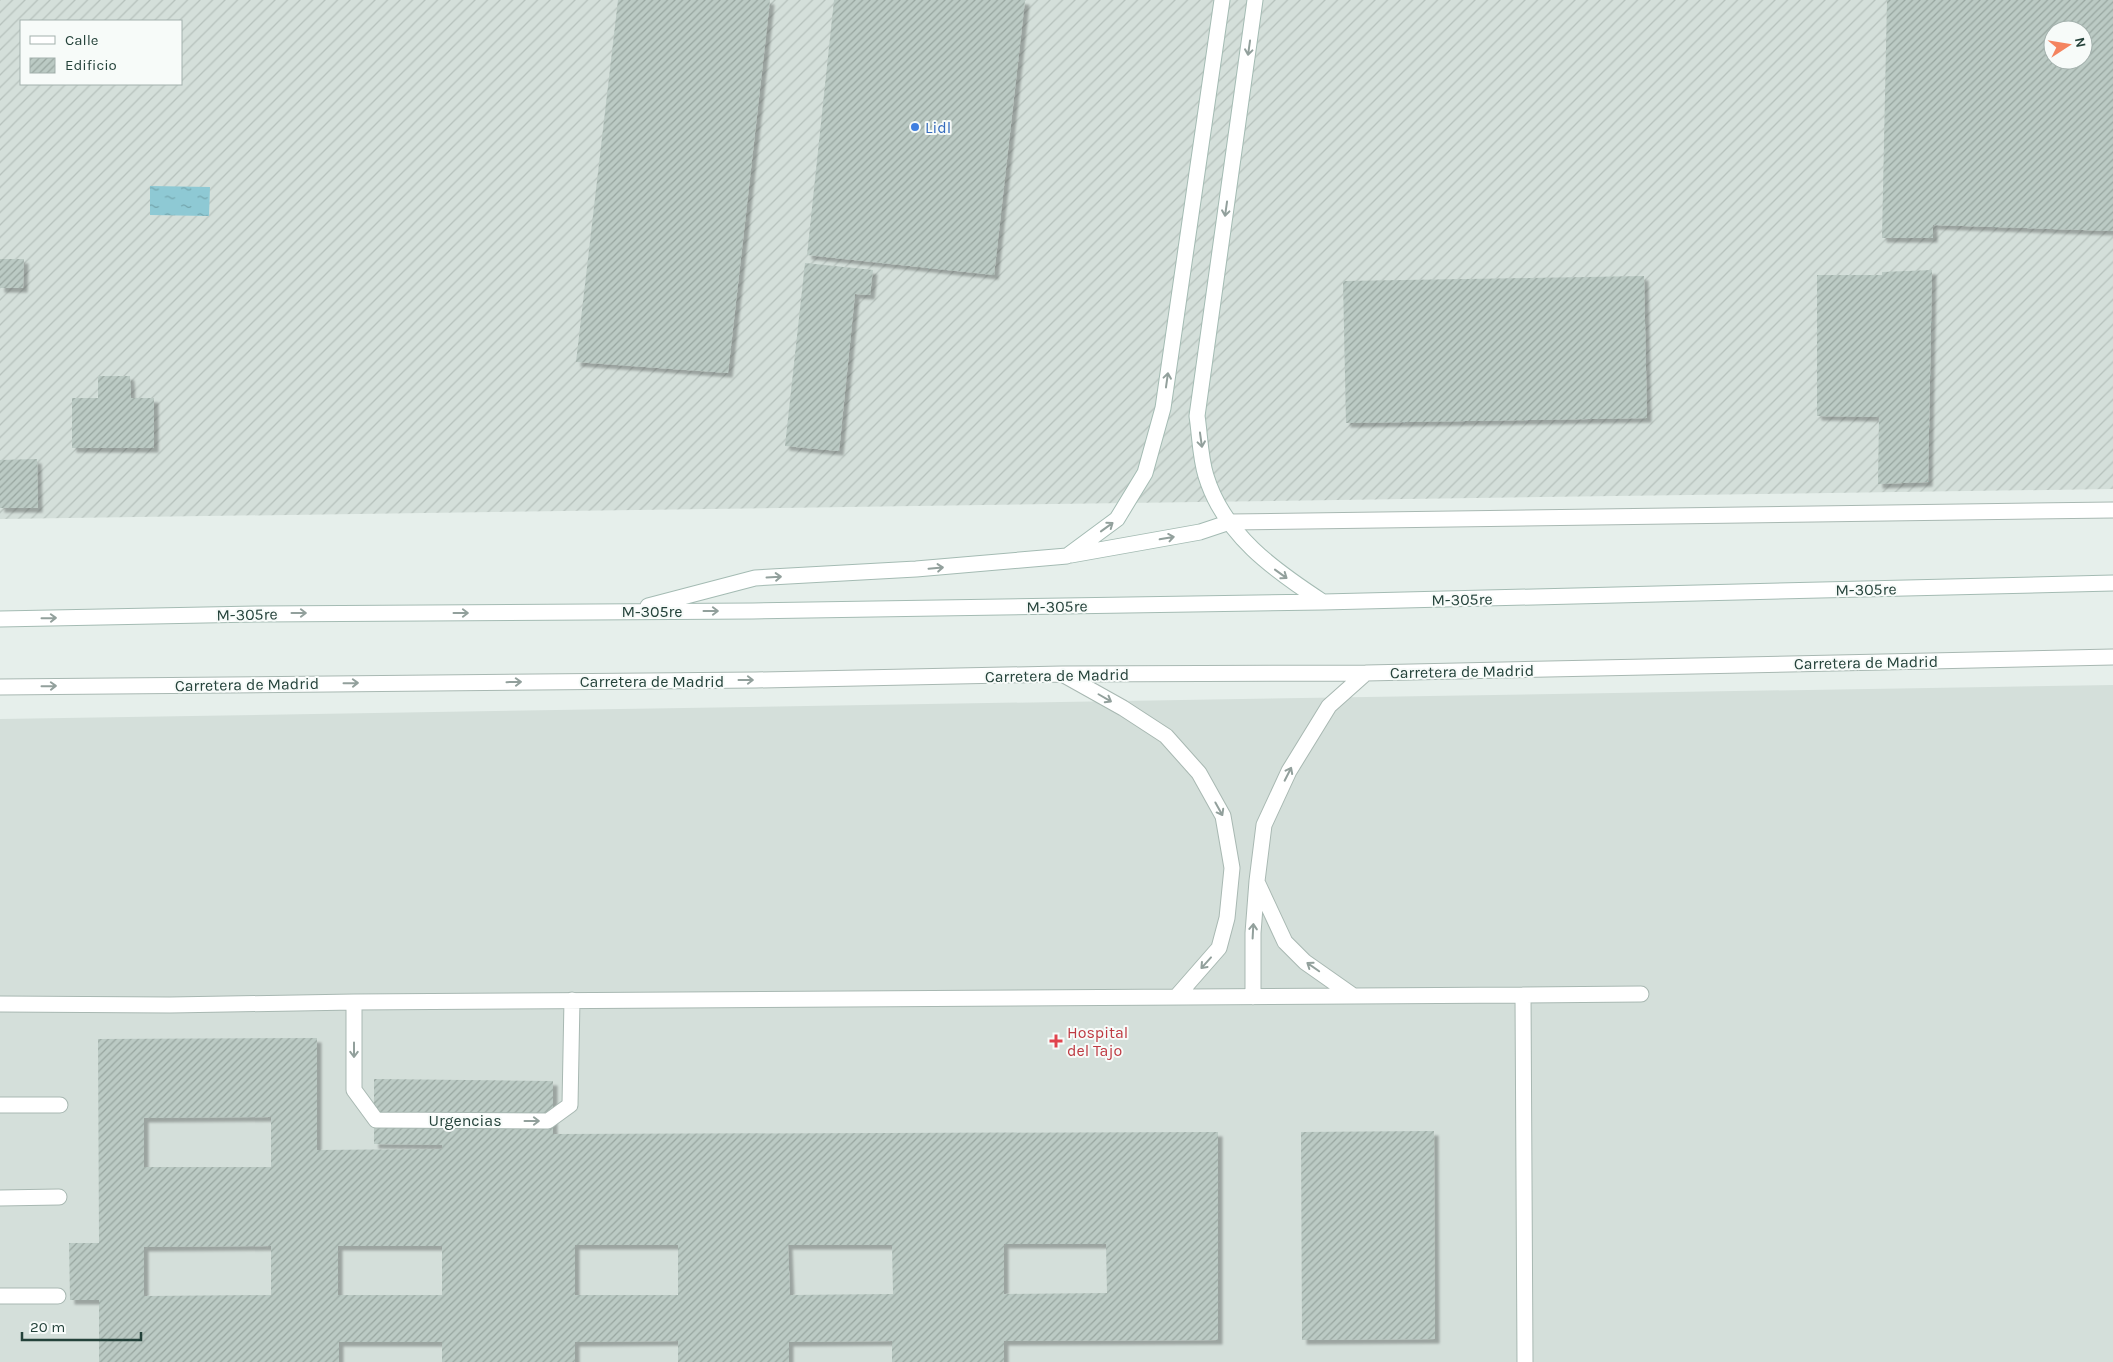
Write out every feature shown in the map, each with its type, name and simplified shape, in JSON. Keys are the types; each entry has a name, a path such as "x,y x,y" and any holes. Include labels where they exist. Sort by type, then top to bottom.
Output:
{"main road":[{"path":"1067,556 1117,520 1145,473 1163,408 1222,0"},
{"path":"1255,0 1198,416 1205,474 1214,500 1246,544 1263,560 1323,602"},
{"path":"625,612 755,578 916,570 1067,556 1200,532 1230,522 2113,510"},
{"name":"M-305re","path":"0,619 268,614 625,612 1323,602 2113,583"},
{"name":"Carretera de Madrid","path":"0,687 756,680 1062,674 1366,673 2113,657"},
{"path":"1253,997 1253,933 1264,825 1289,771 1329,706 1366,673"},
{"path":"1062,674 1123,708 1166,736 1199,773 1223,816 1232,868 1227,918 1220,948 1177,996"},
{"path":"1257,881 1285,942 1305,962 1352,996"},
{"path":"0,1004 170,1005 572,1000 1641,994"},
{"path":"1523,995 1525,1362"},
{"name":"Urgencias","path":"354,1002 354,1090 376,1120 548,1121 570,1105 572,1000"},
{"path":"0,1105 60,1105"},
{"path":"0,1198 59,1197"},
{"path":"0,1296 58,1296"}],"shaded area":[{"path":"0,0 2113,0 2113,489 0,519"},
{"name":"Hospital del Tajo","path":"2113,685 2113,1362 0,1362 0,719"}],"water":[{"path":"150,186 210,187 209,216 150,215"}],"building":[{"path":"618,0 770,0 728,373 576,362"},
{"name":"Lidl","path":"834,0 1025,0 994,275 807,255"},
{"path":"1887,0 2113,0 2113,231 1933,225 1933,238 1882,238"},
{"path":"0,259 24,259 23,288 0,288"},
{"path":"805,263 873,270 870,295 855,294 839,451 785,446"},
{"path":"1932,270 1928,482 1878,484 1879,417 1817,416 1817,275 1882,275 1882,272"},
{"path":"1644,276 1647,418 1346,423 1343,281"},
{"path":"98,376 130,376 131,398 154,398 154,448 72,448 72,398 98,398"},
{"path":"37,459 38,508 0,508 0,460"},
{"path":"317,1038 317,1150 442,1149 442,1145 374,1144 374,1079 553,1081 553,1134 1218,1132 1218,1340 1004,1341 1004,1362 892,1362 892,1341 789,1342 789,1362 678,1362 678,1341 575,1342 575,1362 442,1362 442,1342 339,1342 339,1362 99,1362 99,1300 70,1300 69,1243 99,1243 98,1039","holes":["271,1117 271,1167 144,1167 144,1118","1004,1244 1106,1244 1107,1293 1004,1294","575,1245 678,1245 678,1295 575,1295","788,1245 892,1245 893,1294 790,1295","271,1246 271,1295 144,1296 144,1247","338,1246 442,1246 442,1295 338,1295"]},
{"path":"1434,1131 1435,1339 1302,1340 1301,1132"}],"place":[{"name":"Lidl","path":"915,127"},
{"name":"Hospital del Tajo","path":"1056,1041"}]}
